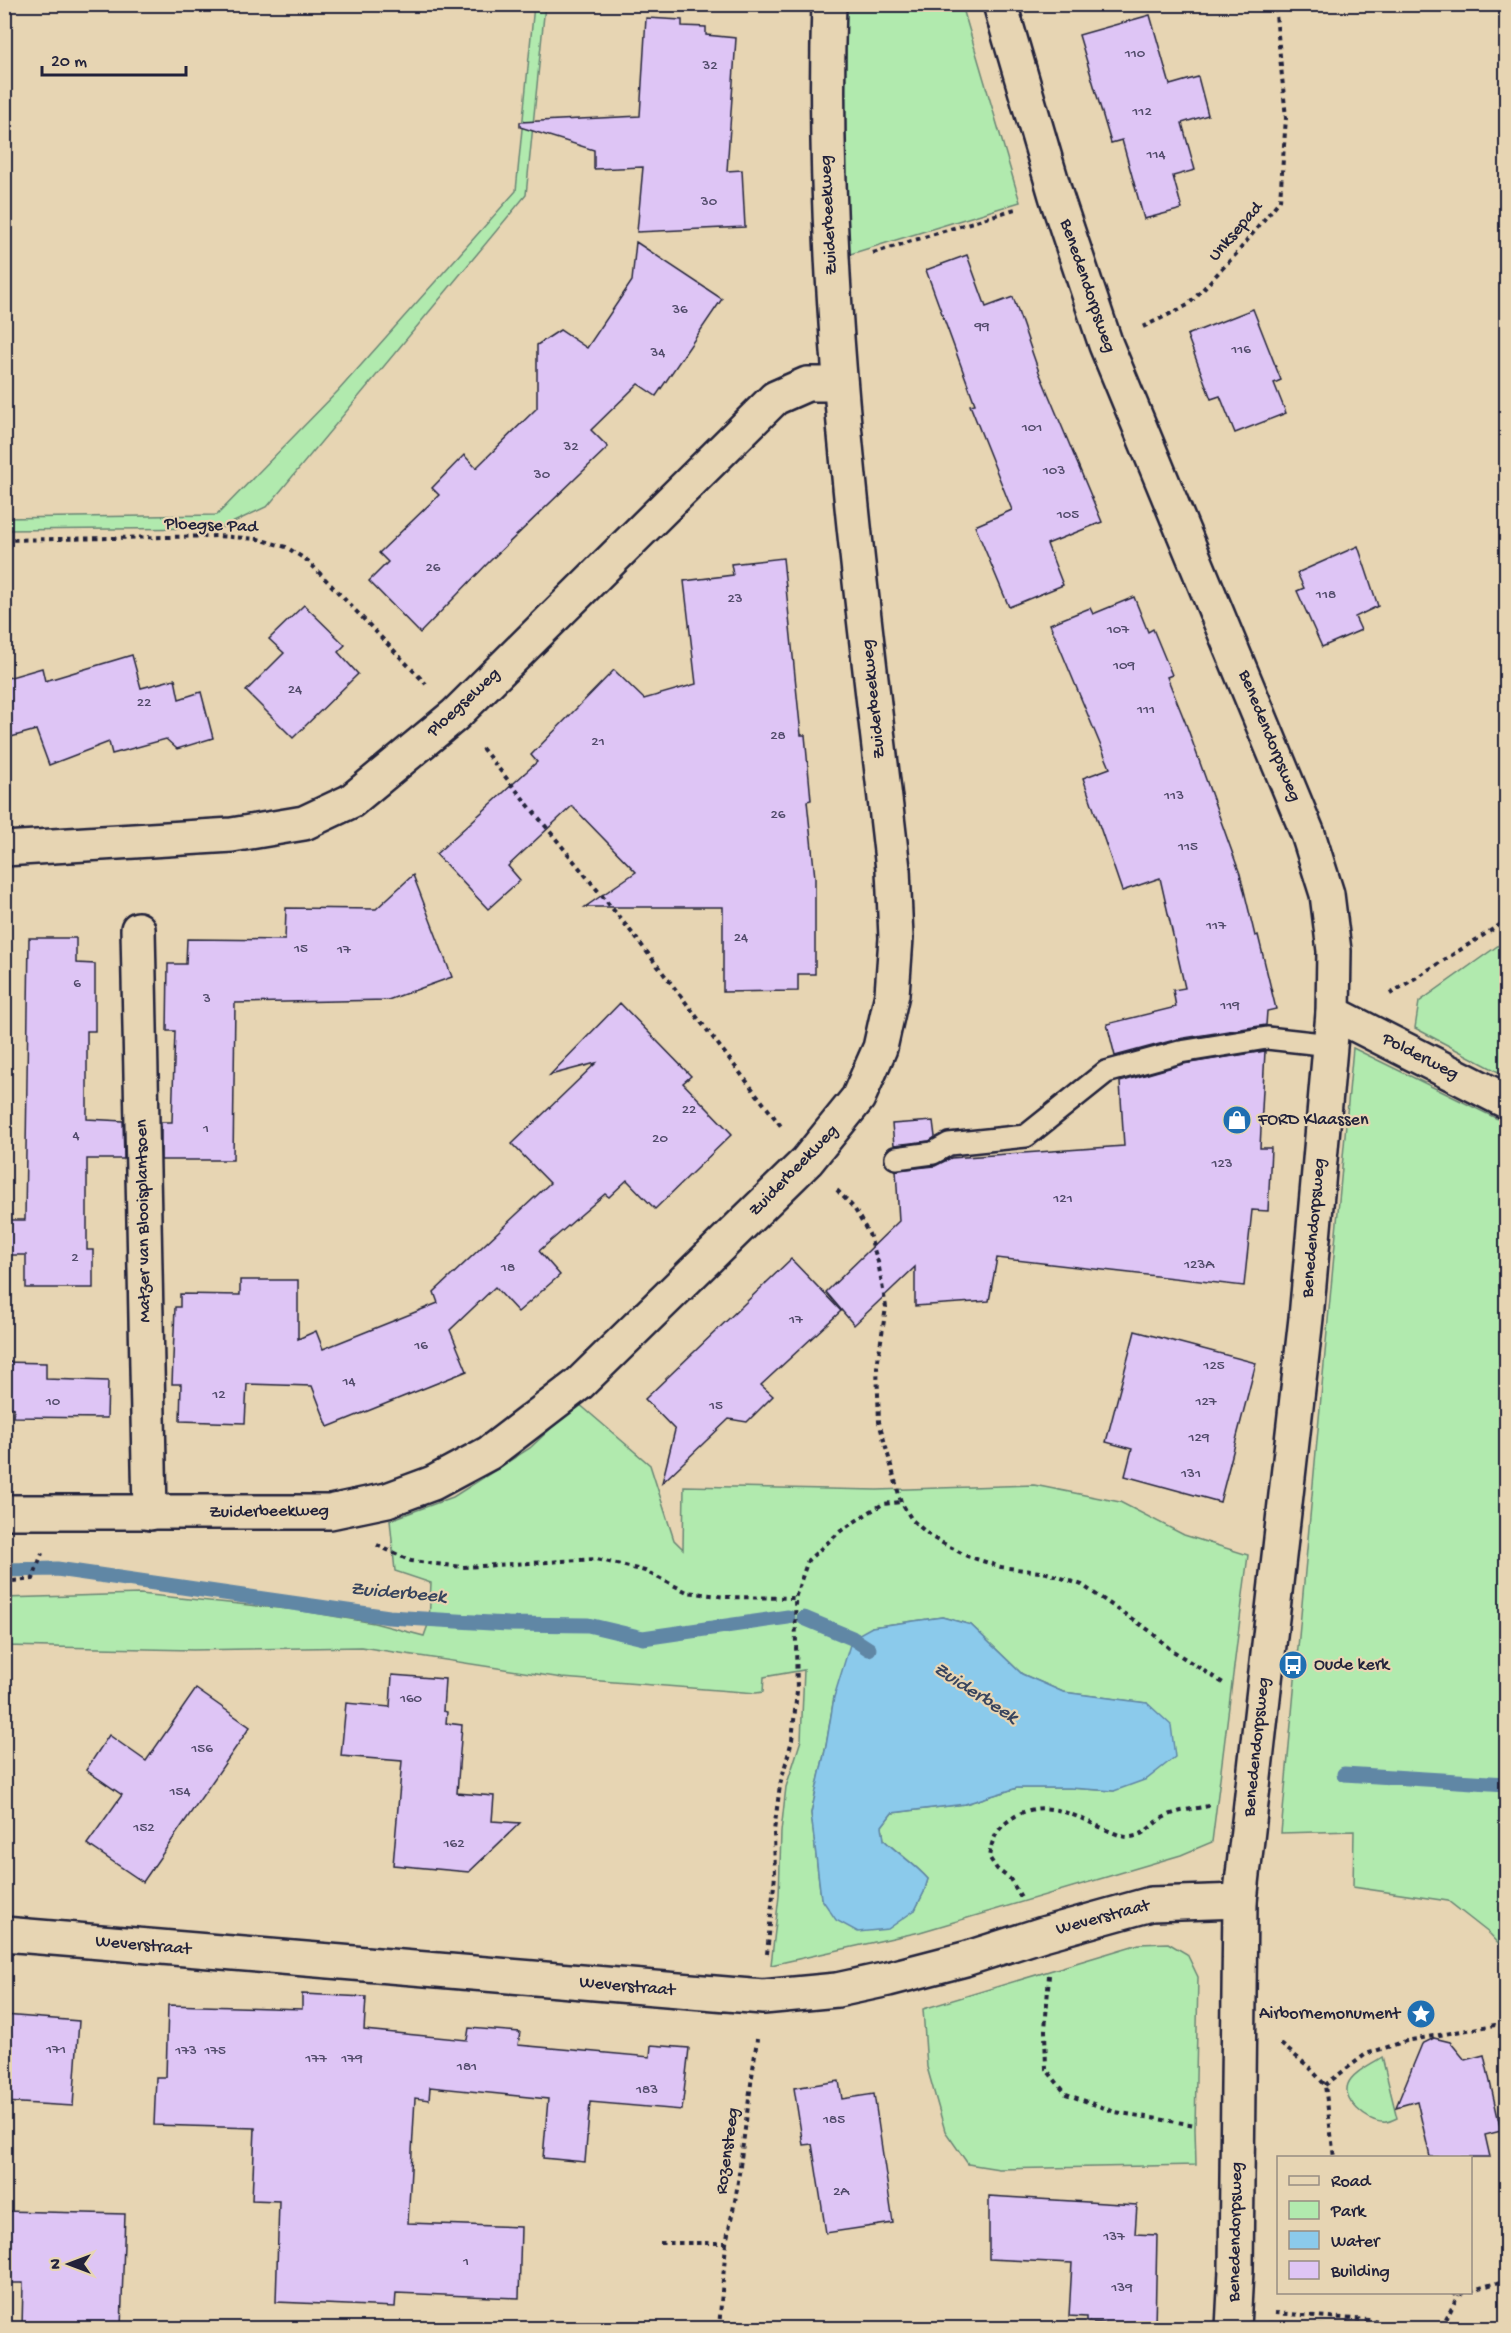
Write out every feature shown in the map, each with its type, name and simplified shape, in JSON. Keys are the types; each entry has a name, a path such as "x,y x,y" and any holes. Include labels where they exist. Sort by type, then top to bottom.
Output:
{"street":[{"name":"Zuiderbeekweg","path":"4,1512 330,1512 387,1500 433,1483 489,1453 579,1384 807,1161 858,1098 880,1048 892,994 896,938 893,869 840,384 831,266 826,136 829,4"},
{"name":"Benedendorpsweg","path":"1000,4 1056,196 1106,345 1308,834 1327,894 1334,951 1331,1045 1306,1318 1240,1901 1234,2319"},
{"name":"Ploegseweg","path":"4,849 232,834 304,823 351,801 455,715 775,398 807,384 840,384"},
{"name":"Matzer van Blooisplantsoen","path":"138,929 150,1513"},
{"name":"Polderweg","path":"1333,1013 1506,1101"},
{"name":"Weverstraat","path":"4,1934 763,1997 837,1990 888,1979 965,1959 1150,1904 1240,1901"}],"lane":[{"path":"896,1158 933,1153 949,1144 1026,1136 1106,1072 1159,1058 1267,1038 1331,1045"}],"path":[{"name":"Unksepad","path":"1106,345 1188,305 1237,253 1280,200 1286,118 1275,4"},
{"path":"831,266 1056,196"},
{"name":"Ploegse Pad","path":"4,540 218,536 258,539 286,547 308,561 455,715 633,934 807,1161 854,1208 869,1234 878,1262 886,1307 877,1367 879,1422 901,1502"},
{"path":"1333,1013 1385,997 1506,921"},
{"path":"330,1512 370,1542 411,1561 463,1567 597,1559 645,1571 687,1592 726,1597 795,1598 808,1560 842,1530 868,1513 883,1504 901,1502 912,1520 933,1538 958,1551 1001,1567 1047,1573 1082,1585 1150,1631 1170,1649 1201,1670 1232,1688 1263,1697"},
{"path":"4,1582 33,1579 42,1553"},
{"name":"Rozensteeg","path":"719,2328 726,2242 736,2196 763,1997 775,1875 774,1831 780,1785 792,1740 797,1690 795,1598"},
{"path":"1237,2131 1115,2112 1066,2094 1046,2069 1045,2030 1050,1962 1043,1934 1031,1908 1017,1893 1010,1879 997,1869 989,1857 991,1843 1001,1825 1018,1814 1037,1807 1058,1809 1127,1838 1142,1835 1161,1819 1179,1811 1209,1806 1251,1808"},
{"path":"1334,2156 1325,2085 1366,2054 1406,2041 1495,2025 1506,2028"},
{"path":"660,2242 726,2242"},
{"path":"1472,2291 1506,2280"},
{"path":"1442,2328 1458,2295 1462,2294"},
{"path":"1234,2319 1368,2320 1408,2328"}],"green space":[{"path":"534,5 545,5 526,195 268,506 221,528 5,530 4,518 217,515 338,391 516,191"},
{"path":"847,5 962,5 1020,202 847,255 844,33"},
{"path":"1506,940 1506,1076 1415,1028 1419,1002"},
{"path":"1353,1048 1506,1123 1506,1951 1490,1934 1448,1901 1353,1887 1354,1831 1281,1833"},
{"path":"578,1403 650,1465 674,1540 683,1549 684,1486 877,1490 1034,1485 1120,1502 1184,1535 1248,1555 1212,1842 1181,1855 920,1932 771,1965 779,1896 781,1832 786,1787 801,1740 804,1670 764,1677 763,1692 756,1693 562,1678 361,1647 193,1650 5,1646 4,1598 140,1594 297,1610 374,1623 424,1636 429,1622 431,1583 395,1571 390,1520 453,1497 530,1448","holes":["942,1617 971,1625 1022,1674 1063,1692 1147,1703 1114,1791 1017,1788 965,1804 892,1813 882,1826 884,1840 928,1879 915,1910 821,1898 811,1813 834,1697 872,1627"]},
{"path":"1168,1943 1187,1954 1198,1977 1196,2165 999,2169 968,2164 945,2131 927,2067 923,2009 1139,1944"},
{"path":"1382,2057 1397,2118 1385,2122 1370,2118 1357,2109 1347,2090 1354,2076"},
{"path":"1268,2322 1361,2328 1267,2328"}],"water":[{"path":"942,1617 971,1625 1022,1674 1063,1692 1147,1703 1171,1725 1175,1757 1147,1779 1114,1791 1017,1788 965,1804 892,1813 882,1826 884,1840 928,1879 915,1910 888,1929 858,1932 836,1920 821,1898 811,1813 834,1697 852,1638 872,1627"}],"building":[{"path":"1150,15 1170,85 1198,77 1208,115 1182,123 1195,170 1173,176 1182,209 1144,219 1122,140 1111,143 1079,35"},
{"path":"646,18 682,20 682,26 706,27 706,35 736,38 727,171 742,170 745,227 637,232 643,167 594,169 594,150 520,127 520,122 640,116"},
{"path":"636,242 722,299 656,396 638,384 591,430 608,447 490,561 420,633 369,581 388,562 379,553 439,495 432,488 464,455 476,468 537,408 537,345 560,330 587,348 632,281"},
{"path":"967,255 986,307 1013,297 1039,372 1102,522 1047,544 1063,585 1009,607 975,526 1012,510 970,405 975,404 926,270"},
{"path":"1253,309 1281,380 1274,383 1286,413 1235,433 1220,396 1211,399 1187,335"},
{"path":"1358,546 1378,606 1355,617 1361,630 1322,647 1297,591 1304,588 1297,573"},
{"path":"783,558 801,735 805,735 811,800 807,801 815,878 815,974 798,974 798,991 723,992 723,907 585,907 636,872 572,806 508,866 520,880 488,909 436,854 537,762 531,755 614,670 644,699 696,684 684,581 733,575 731,564"},
{"path":"1134,597 1148,632 1153,629 1172,675 1167,677 1240,874 1276,1009 1267,1011 1266,1025 1178,1039 1115,1056 1107,1024 1176,1007 1173,990 1185,988 1160,878 1122,891 1083,778 1110,768 1050,624 1090,608 1093,614"},
{"path":"304,605 345,645 338,652 358,674 293,738 246,691 284,653 269,639"},
{"path":"132,655 141,688 175,679 179,699 201,692 213,738 177,749 166,739 112,754 109,742 49,765 36,730 4,739 4,679 42,668 45,681"},
{"path":"413,875 452,977 388,1000 235,1003 233,1160 161,1160 161,1122 172,1122 175,1031 167,1031 168,964 186,964 187,939 285,940 286,908 376,909"},
{"path":"29,938 76,938 76,963 95,964 95,1031 87,1031 87,1119 123,1121 124,1159 87,1159 87,1250 93,1250 93,1288 26,1288 26,1255 4,1255 4,1220 25,1220"},
{"path":"620,1003 691,1076 683,1083 732,1134 655,1209 627,1180 609,1197 605,1194 539,1251 560,1275 518,1312 495,1287 450,1330 467,1371 328,1427 312,1386 247,1384 245,1423 180,1421 181,1384 172,1384 175,1307 180,1307 180,1294 240,1295 240,1280 298,1280 298,1339 316,1331 323,1349 438,1303 434,1292 550,1183 512,1144 596,1063 550,1075"},
{"path":"1265,1051 1260,1148 1271,1148 1268,1211 1252,1210 1244,1286 997,1258 989,1301 915,1306 915,1267 854,1325 826,1292 899,1221 896,1170 935,1166 951,1158 1124,1146 1120,1082 1183,1064"},
{"path":"933,1121 935,1137 929,1141 894,1145 892,1124"},
{"path":"791,1259 841,1311 761,1385 773,1396 747,1422 729,1419 662,1483 675,1430 645,1399"},
{"path":"1135,1331 1256,1363 1220,1502 1125,1476 1132,1449 1106,1442"},
{"path":"4,1362 46,1363 46,1379 108,1381 107,1418 13,1417 14,1408 4,1408"},
{"path":"392,1675 445,1679 443,1711 447,1712 446,1723 462,1725 457,1793 494,1796 492,1821 520,1823 469,1872 393,1865 402,1761 341,1756 346,1703 390,1707"},
{"path":"196,1689 250,1727 143,1882 87,1844 122,1795 86,1770 109,1735 146,1761"},
{"path":"302,1994 366,1997 364,2030 467,2040 469,2028 520,2032 518,2045 650,2057 651,2045 689,2048 682,2110 590,2102 585,2162 543,2158 548,2099 430,2087 429,2100 415,2098 408,2223 521,2227 519,2298 396,2293 395,2307 276,2302 279,2201 252,2200 255,2128 154,2125 156,2077 166,2077 168,2005 302,2009"},
{"path":"4,2015 79,2021 73,2106 4,2102"},
{"path":"1434,2038 1450,2042 1465,2060 1484,2055 1501,2131 1485,2135 1490,2157 1430,2156 1417,2101 1396,2107 1422,2044"},
{"path":"839,2081 842,2099 874,2094 893,2223 826,2233 812,2144 803,2145 794,2088"},
{"path":"989,2196 1137,2205 1135,2234 1157,2235 1155,2326 1086,2322 1086,2317 1069,2316 1072,2263 989,2259"},
{"path":"4,2211 125,2214 121,2328 22,2328 23,2283 4,2283"}],"waterway":[{"name":"Zuiderbeek","path":"4,1570 57,1569 389,1617 508,1624 588,1625 643,1638 788,1617"},
{"name":"Zuiderbeek","path":"804,1618 852,1638 869,1649"},
{"name":"Zuiderbeek","path":"1344,1774 1506,1784"}],"place":[{"name":"FORD Klaassen","path":"1237,1120"},
{"name":"Oude kerk","path":"1293,1665"},
{"name":"Airbornemonument","path":"1421,2014"}]}
